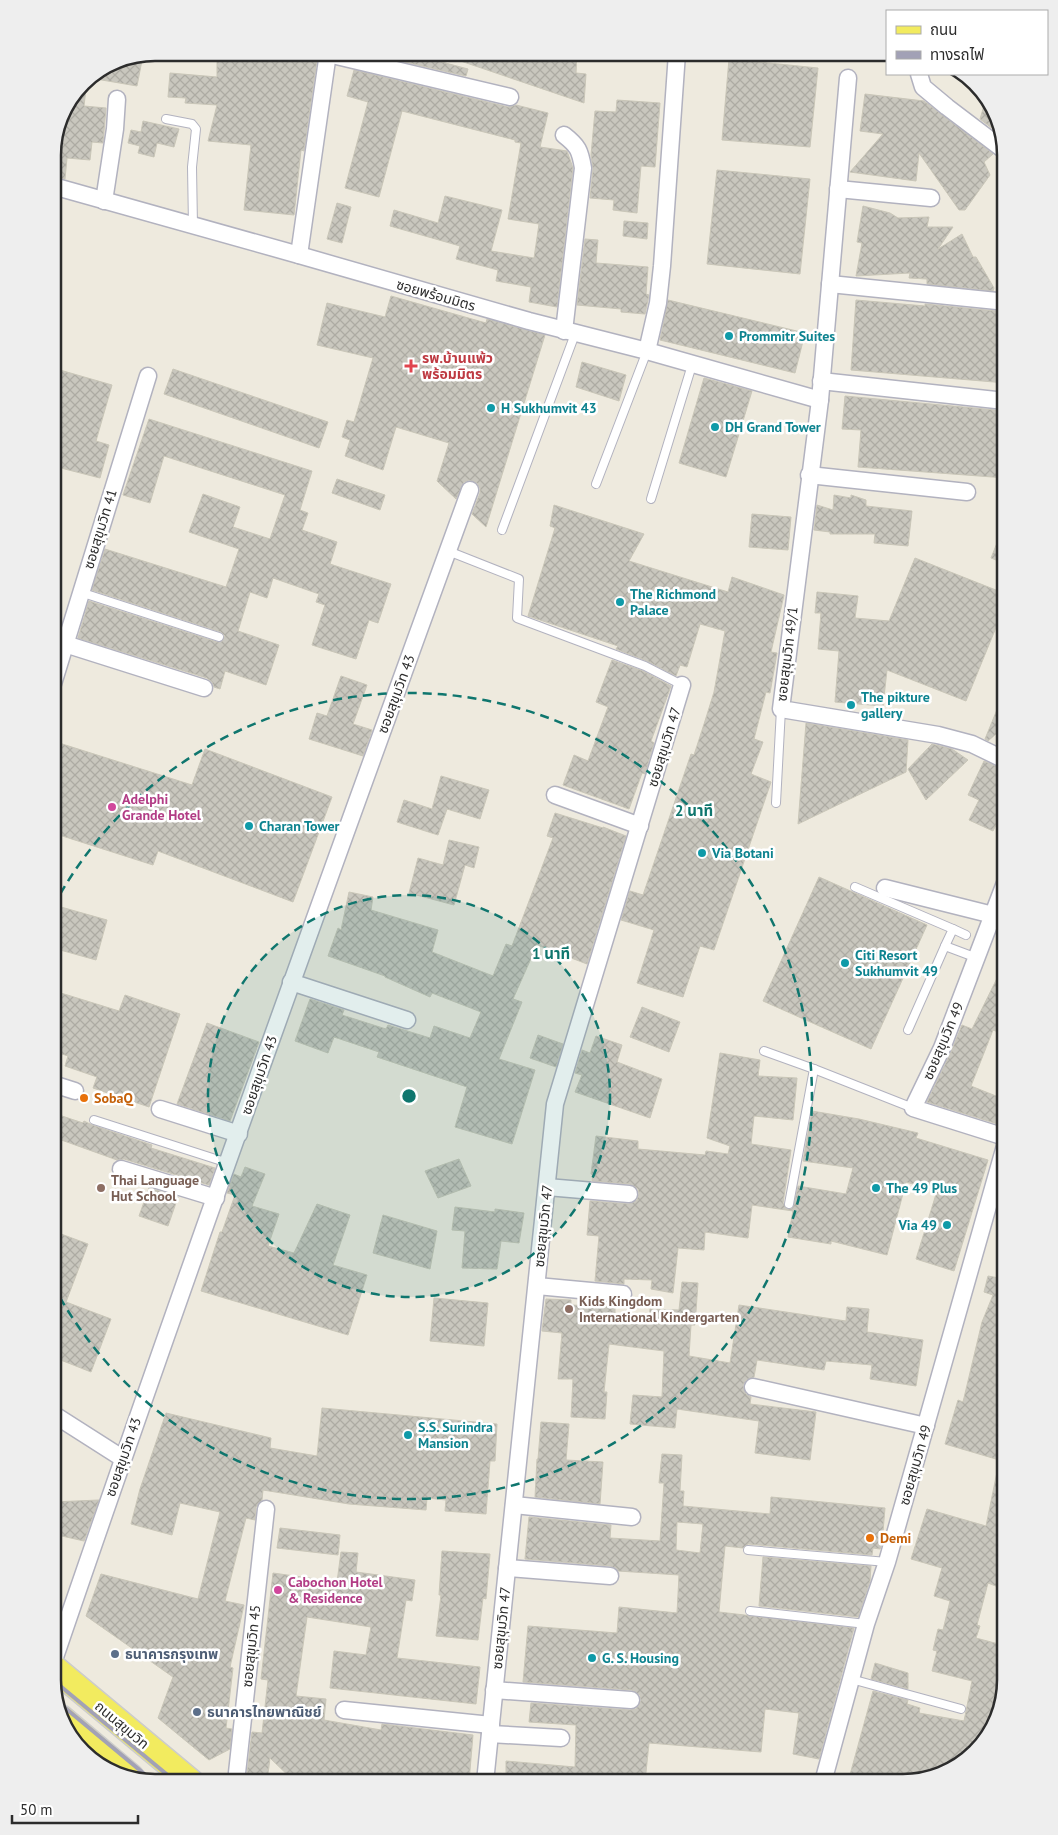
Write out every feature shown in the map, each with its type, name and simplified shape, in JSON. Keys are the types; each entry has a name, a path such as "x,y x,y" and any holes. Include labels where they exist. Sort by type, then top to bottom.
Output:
{"main road":[{"name":"ถนนสุขุมวิท","path":"61,1674 181,1774"},
{"path":"77,1732 113,1764"}],"street":[{"path":"298,255 327,61"},
{"path":"361,61 510,97"},
{"path":"647,351 658,303 662,266 676,61"},
{"path":"919,75 923,87 946,107 996,144"},
{"name":"ซอยสุขุมวิท 49/1","path":"848,78 820,400 809,475 781,709 938,735 972,744 997,756"},
{"path":"104,201 115,129 117,99"},
{"path":"564,135 577,145 583,168 570,333"},
{"name":"ซอยพร้อมมิตร","path":"61,188 570,333 647,351 820,400"},
{"path":"838,189 932,198"},
{"path":"830,284 997,301"},
{"name":"ซอยสุขุมวิท 41","path":"61,656 148,376"},
{"path":"821,381 997,400"},
{"path":"809,475 967,492"},
{"name":"ซอยสุขุมวิท 43","path":"61,1637 122,1458 239,1134 291,982 470,490"},
{"path":"65,644 204,688"},
{"name":"ซอยสุขุมวิท 47","path":"486,1774 555,1104 682,685"},
{"path":"555,795 640,826"},
{"path":"885,888 997,917"},
{"name":"ซอยสุขุมวิท 49","path":"913,1108 942,1048 977,958 997,922"},
{"path":"291,982 407,1020"},
{"path":"61,1087 75,1091"},
{"path":"913,1108 997,1134"},
{"path":"160,1109 239,1134"},
{"path":"120,1169 216,1198"},
{"name":"ซอยสุขุมวิท 49","path":"825,1774 866,1624 887,1562 997,1178"},
{"path":"547,1187 629,1194"},
{"path":"537,1286 623,1294"},
{"path":"753,1387 926,1426"},
{"path":"61,1420 122,1458"},
{"path":"514,1505 632,1517"},
{"name":"ซอยสุขุมวิท 45","path":"237,1774 266,1509"},
{"path":"507,1568 610,1576"},
{"path":"494,1690 631,1700"},
{"path":"344,1710 561,1738"}],"lane":[{"path":"166,119 192,124 196,129 192,184 193,226"},
{"path":"502,530 570,333"},
{"path":"596,484 647,351"},
{"path":"652,499 692,365"},
{"path":"448,551 519,579 517,618 645,666 682,685"},
{"path":"80,592 219,637"},
{"path":"776,803 781,709"},
{"path":"855,887 966,935"},
{"path":"908,1030 953,929"},
{"path":"946,946 977,958"},
{"path":"764,1051 913,1108"},
{"path":"788,1204 814,1069"},
{"path":"94,1120 228,1163"},
{"path":"748,1550 887,1562"},
{"path":"750,1611 866,1624"},
{"path":"851,1679 961,1709"}],"building":[{"path":"217,61 317,61 304,151 301,150 294,215 244,210 251,145 208,141 217,105 185,103 186,98 168,97 170,73 217,77"},
{"path":"400,61 438,61 468,69 466,76"},
{"path":"461,61 577,61 576,73 586,74 584,103"},
{"path":"729,61 749,61 818,68 810,147 722,140"},
{"path":"142,62 137,86 99,80 125,66"},
{"path":"354,70 508,107 516,105 548,113 540,147 567,151 573,168 557,307 529,302 531,287 496,281 498,270 456,259 460,246 390,226 394,210 438,223 445,196 502,210 491,251 534,258 539,224 508,219 521,143 402,111 379,197 345,188 368,102 347,96"},
{"path":"86,93 84,106 106,108 103,143 92,142 90,160 67,158 65,179 61,178 61,149 64,131 71,113"},
{"path":"865,94 924,101 993,154 984,162 990,175 965,210 959,210 919,153 916,181 850,172 883,134 860,131"},
{"path":"617,100 660,103 655,167 641,166 637,213 613,210 614,200 590,198 595,111 616,112"},
{"path":"984,107 993,129 980,119"},
{"path":"143,121 179,129 174,147 157,143 154,157 138,153 140,146 128,143 131,130 141,132"},
{"path":"717,170 810,179 800,274 707,264"},
{"path":"337,203 351,207 342,243 327,239"},
{"path":"863,206 890,213 898,218 929,217 927,227 953,227 938,249 962,234 973,257 976,257 994,288 993,291 927,284 927,279 909,278 910,273 856,276 862,243 857,242"},
{"path":"624,221 648,223 647,239 623,236"},
{"path":"585,239 598,240 596,263 648,267 646,294 649,295 645,314 621,312 621,309 577,305"},
{"path":"391,296 486,323 487,319 545,335 486,527 472,514 480,493 477,483 469,480 464,482 456,499 437,481 449,443 396,427 383,470 345,456 350,440 342,437 347,420 354,422 373,358 317,345 327,303 385,317"},
{"name":"Prommitr Suites","path":"668,300 805,333 795,373 660,340"},
{"path":"856,300 997,311 997,382 851,370"},
{"path":"582,362 626,375 619,401 576,387"},
{"path":"173,369 328,422 319,448 164,394"},
{"path":"61,370 112,385 96,441 109,445 100,478 61,468"},
{"name":"DH Grand Tower","path":"704,378 752,391 726,477 679,463"},
{"path":"845,396 997,410 997,477 858,467 861,430 842,429"},
{"path":"149,419 312,471 300,510 308,513 302,530 337,542 330,564 391,584 378,623 369,620 356,659 312,645 325,605 316,602 319,594 273,578 267,598 250,592 238,631 279,645 266,685 225,671 220,689 214,687 207,678 78,638 89,601 217,642 222,641 225,636 221,632 92,590 105,549 226,587 239,549 189,532 203,494 240,507 233,527 270,539 285,495 164,456 150,503 123,495"},
{"path":"337,479 385,495 380,510 332,493"},
{"path":"834,495 851,498 851,495 866,500 866,506 912,511 908,546 874,543 875,534 830,534 830,532 814,530 817,505 833,510"},
{"path":"554,505 644,534 629,561 728,592 732,577 784,595 771,652 777,653 770,693 766,692 754,739 763,742 751,774 771,782 714,950 700,946 683,997 637,983 654,930 621,920 630,891 643,895 691,754 694,755 714,692 725,631 700,624 687,667 680,665 676,676 647,661 616,649 618,646 528,616 555,528 550,526"},
{"path":"752,514 791,517 788,550 749,547"},
{"path":"997,543 997,560 991,558"},
{"path":"915,558 997,590 997,625 966,701 887,670 883,706 835,702 839,651 818,649 821,613 815,613 817,592 858,596 855,618 889,621"},
{"path":"612,660 643,671 671,686 651,741 654,743 645,774 642,773 629,809 563,785 574,755 588,761 608,707 596,702"},
{"path":"341,676 367,685 353,724 372,730 363,756 309,739 317,713 327,716"},
{"path":"997,710 997,733 988,741 985,739"},
{"path":"806,723 908,740 906,772 798,824"},
{"path":"61,744 192,785 205,749 332,797 293,902 158,851 153,865 61,836"},
{"path":"932,744 952,749 968,760 926,800 908,769"},
{"path":"984,761 997,766 997,823 993,831 969,820 979,800 968,795"},
{"path":"441,776 489,790 480,819 447,809 438,835 397,822 404,800 432,809"},
{"path":"555,813 626,836 587,964 537,945 513,999 522,1002 499,1059 535,1070 512,1144 455,1127 467,1087 377,1057 379,1052 334,1037 328,1053 295,1041 310,999 344,1010 342,1015 386,1029 388,1025 430,1038 434,1026 470,1038 481,1012 432,993 430,997 385,976 328,956 338,928 341,930 349,892 373,897 371,910 438,930 432,952 493,976 506,944 512,946 553,838 547,836"},
{"path":"449,840 479,847 474,868 465,865 454,905 409,893 418,858 443,865"},
{"name":"Citi Resort Sukhumvit 49","path":"819,877 927,925 871,1049 763,1001"},
{"path":"61,907 107,920 96,960 61,950"},
{"path":"997,978 997,1032 993,1030 971,1086 997,1096 997,1124 927,1102 962,1025 972,1029"},
{"path":"61,993 119,1011 125,995 180,1014 149,1107 93,1088 97,1077 65,1066 68,1056 61,1054"},
{"path":"642,1007 680,1022 669,1052 630,1037"},
{"path":"207,1023 259,1042 230,1121 177,1104"},
{"path":"538,1035 563,1044 556,1067 530,1058"},
{"path":"596,1036 622,1045 617,1062 662,1079 650,1118 575,1092 582,1075 575,1073 582,1050 590,1053"},
{"path":"720,1053 760,1060 758,1076 797,1078 793,1120 754,1116 751,1144 791,1150 783,1203 788,1209 791,1209 794,1205 798,1186 846,1194 853,1168 803,1161 812,1111 859,1119 918,1133 916,1138 988,1160 954,1271 916,1259 937,1191 906,1182 887,1255 831,1241 831,1244 788,1237 793,1211 752,1205 748,1238 705,1232 704,1250 678,1248 673,1293 651,1289 652,1280 624,1279 624,1284 595,1281 599,1236 587,1235 590,1201 629,1204 637,1200 639,1194 638,1189 630,1184 592,1181 593,1175 591,1174 596,1136 638,1141 638,1149 705,1155 706,1151 728,1154 730,1146 707,1138"},
{"path":"61,1116 83,1123 84,1121 152,1145 151,1148 215,1168 209,1185 124,1159 117,1160 61,1140"},
{"path":"459,1159 471,1186 438,1198 425,1171"},
{"path":"245,1167 265,1174 252,1206 279,1214 268,1246 294,1253 317,1204 350,1215 333,1265 367,1275 348,1335 201,1291 220,1232 222,1232 235,1195 227,1193 234,1174 241,1177"},
{"path":"149,1188 178,1197 168,1226 139,1216"},
{"path":"455,1207 495,1212 495,1209 524,1213 519,1243 501,1241 497,1269 462,1268 465,1231 452,1230"},
{"path":"383,1215 437,1231 430,1269 373,1253"},
{"path":"61,1234 88,1244 66,1302 111,1319 91,1372 61,1360"},
{"path":"988,1276 997,1278 997,1459 945,1444 958,1400 963,1402 982,1322 993,1295 984,1292"},
{"path":"682,1282 698,1283 695,1325 691,1325 689,1356 730,1363 739,1305 846,1321 847,1307 869,1309 867,1332 923,1340 916,1386 870,1379 872,1365 826,1361 824,1370 757,1360 754,1377 746,1380 743,1385 746,1394 751,1397 750,1404 816,1412 810,1460 755,1453 759,1421 677,1409 675,1428 630,1424 633,1395 662,1397 664,1351 609,1344 604,1392 607,1392 605,1419 571,1417 573,1379 558,1379 562,1333 542,1331 546,1299 571,1300 571,1305 615,1307 615,1320 649,1324 650,1309 679,1310"},
{"path":"434,1298 488,1303 484,1346 430,1341"},
{"path":"322,1408 497,1424 495,1461 490,1461 486,1514 445,1511 446,1500 427,1498 426,1510 349,1504 263,1490 262,1500 256,1507 255,1520 246,1518 225,1601 244,1605 230,1667 233,1668 226,1728 232,1729 230,1749 209,1760 158,1718 173,1677 86,1616 101,1574 198,1599 220,1512 180,1503 172,1535 131,1524 140,1489 166,1413 271,1438 270,1448 317,1456"},
{"path":"541,1422 569,1424 566,1460 603,1462 600,1504 535,1497"},
{"path":"662,1454 682,1455 680,1491 684,1491 683,1506 770,1514 771,1497 885,1508 882,1544 880,1549 873,1548 872,1555 748,1544 743,1548 725,1546 719,1612 854,1628 819,1759 793,1754 799,1713 765,1709 761,1752 649,1743 646,1774 506,1774 506,1761 575,1767 576,1725 529,1722 531,1703 630,1710 636,1709 641,1701 640,1695 632,1690 523,1682 528,1626 617,1633 619,1607 677,1613 679,1575 618,1571 611,1566 525,1559 529,1517 611,1525 610,1538 660,1541 664,1483 659,1483","holes":["677,1522 703,1524 700,1553 676,1550"]},
{"path":"997,1472 997,1586 988,1583 977,1625 980,1626 976,1638 997,1644 997,1686 992,1710 987,1722 974,1742 965,1751 945,1764 933,1769 903,1774 850,1774 873,1691 908,1700 907,1704 920,1708 919,1713 964,1721 972,1681 932,1671 937,1651 933,1650 938,1629 943,1630 950,1601 934,1596 942,1568 911,1559 927,1509 986,1526"},
{"path":"99,1500 84,1541 61,1536 61,1502"},
{"path":"280,1528 340,1535 338,1555 277,1548"},
{"path":"442,1551 490,1554 486,1599 483,1598 478,1640 436,1636 441,1595 439,1595"},
{"path":"341,1552 358,1553 356,1572 415,1580 412,1601 406,1600 397,1658 480,1667 476,1704 330,1688 334,1651 366,1655 371,1627 307,1617 296,1696 326,1699 324,1720 381,1730 382,1724 473,1735 470,1774 287,1774 270,1758 268,1774 247,1774 252,1732 262,1733 268,1680 261,1679 273,1573 337,1582"},
{"path":"763,1557 871,1566 870,1581 858,1617 759,1606"},
{"path":"875,1663 908,1673 908,1689 871,1679"}],"railway":[{"path":"62,1687 166,1774"},
{"path":"65,1708 143,1773"}],"place":[{"name":"Prommitr Suites","path":"729,336"},
{"name":"รพ.บ้านแพ้ว พร้อมมิตร","path":"411,366"},
{"name":"H Sukhumvit 43","path":"491,408"},
{"name":"DH Grand Tower","path":"715,427"},
{"name":"The Richmond Palace","path":"620,602"},
{"name":"The pikture gallery","path":"851,705"},
{"name":"Adelphi Grande Hotel","path":"112,807"},
{"name":"Charan Tower","path":"249,826"},
{"name":"Via Botani","path":"702,853"},
{"name":"Citi Resort Sukhumvit 49","path":"845,963"},
{"name":"SobaQ","path":"84,1098"},
{"name":"Thai Language Hut School","path":"101,1188"},
{"name":"The 49 Plus","path":"876,1188"},
{"name":"Via 49","path":"947,1225"},
{"name":"Kids Kingdom International Kindergarten","path":"569,1309"},
{"name":"S.S. Surindra Mansion","path":"408,1435"},
{"name":"Demi","path":"870,1538"},
{"name":"Cabochon Hotel & Residence","path":"278,1590"},
{"name":"ธนาคารกรุงเทพ","path":"115,1654"},
{"name":"G. S. Housing","path":"592,1658"},
{"name":"ธนาคารไทยพาณิชย์","path":"197,1712"}]}
